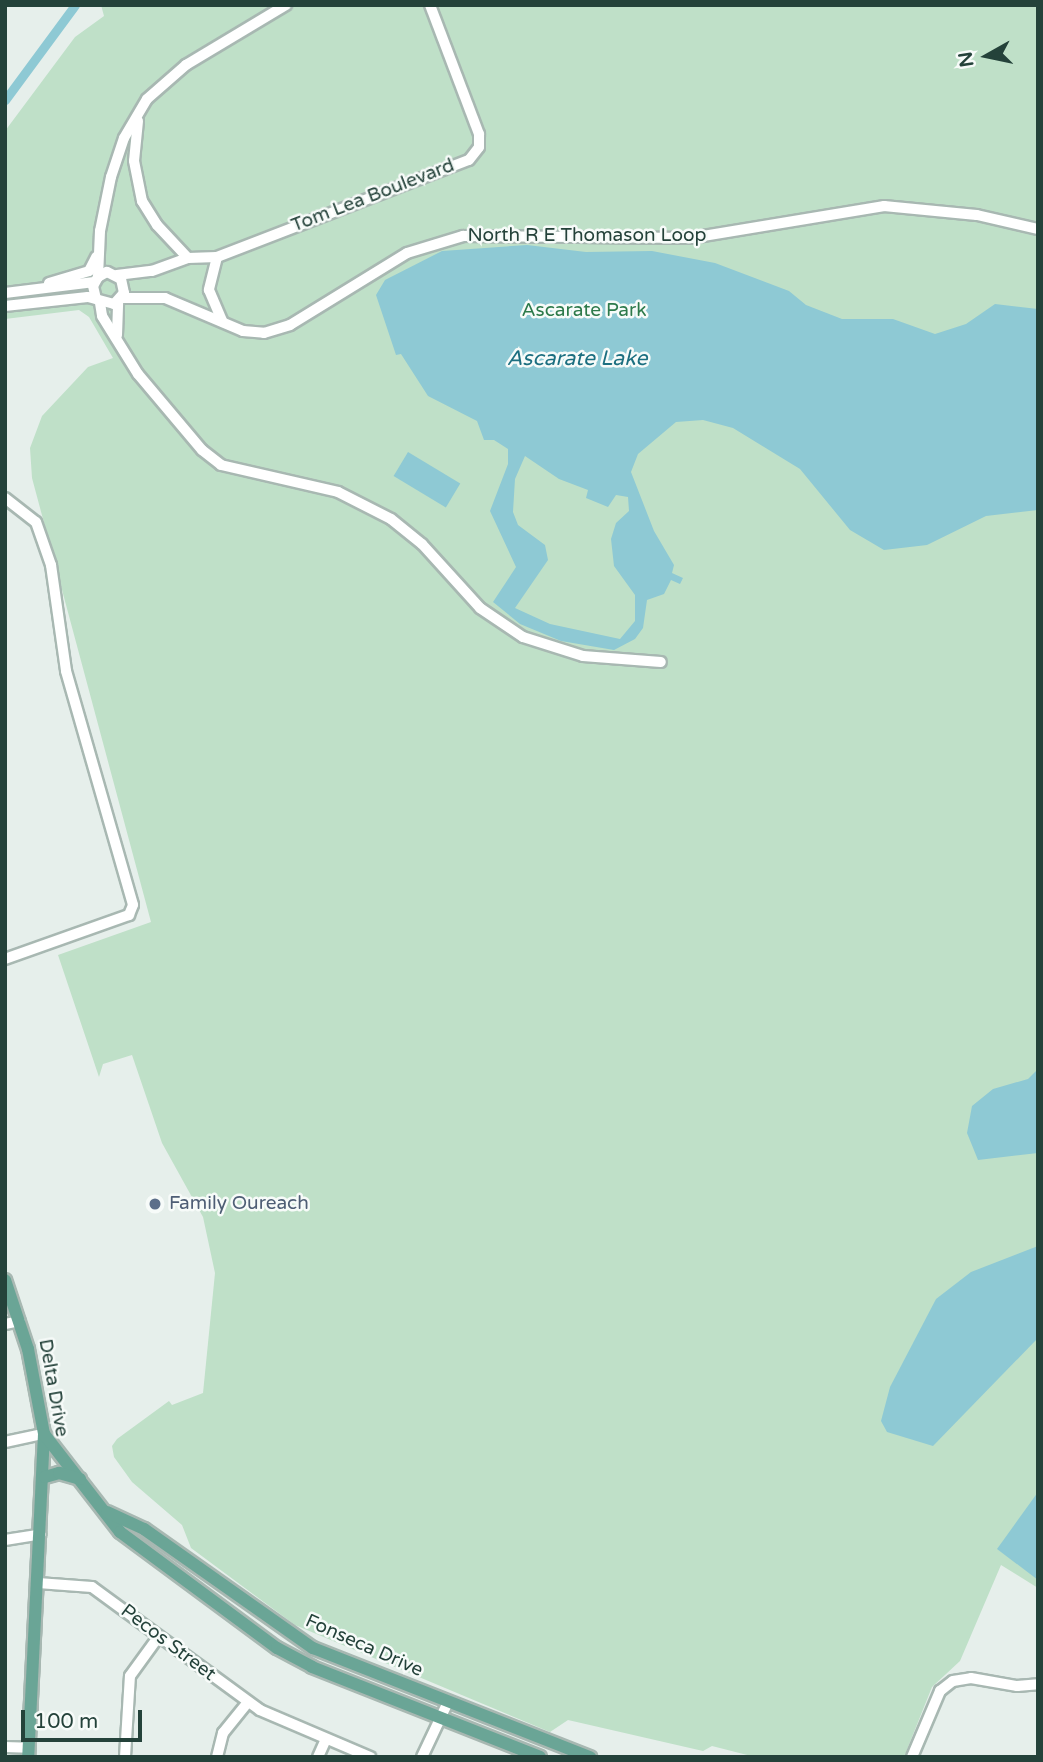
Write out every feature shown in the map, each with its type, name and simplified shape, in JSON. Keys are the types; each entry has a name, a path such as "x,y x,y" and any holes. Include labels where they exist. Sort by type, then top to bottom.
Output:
{"main road":[{"name":"Delta Drive","path":"5,1280 20,1321 44,1434 45,1478 28,1753"},
{"name":"Fonseca Drive","path":"44,1434 132,1542 277,1648 312,1667 540,1757"},
{"path":"45,1478 59,1473 80,1479"},
{"name":"Fonseca Drive","path":"107,1512 144,1529 304,1643 447,1704 590,1757"}],"street":[{"path":"286,5 186,65 160,86 139,114 111,177 96,279 102,316 138,374 202,450 221,465 338,492 391,519 422,544 480,608 523,637 583,656 661,662"},
{"name":"Tom Lea Boulevard","path":"42,287 152,271 188,258 217,257 469,160 476,153 479,134 430,5"},
{"path":"139,114 134,161 142,201 157,225 188,258"},
{"name":"North R E Thomason Loop","path":"5,306 73,298 98,301 165,298 252,333 277,331 407,253 463,236 691,238 884,206 978,215 1038,229"},
{"path":"5,293 42,287 89,271 99,246"},
{"path":"217,257 209,290 223,322"},
{"path":"117,275 125,288 120,300 118,339"},
{"path":"73,298 102,316"},
{"path":"5,498 36,522 51,565 66,671 133,905 129,915 5,959"},
{"path":"5,1324 20,1321"},
{"path":"5,1442 44,1434"},
{"path":"5,1540 41,1534"},
{"name":"Pecos Street","path":"38,1583 85,1584 248,1702 370,1757"},
{"path":"125,1757 130,1676 159,1636"},
{"path":"912,1757 940,1691 953,1681 971,1678 1017,1686 1038,1684"},
{"path":"217,1757 223,1733 248,1702"},
{"path":"422,1757 447,1704"},
{"path":"318,1757 326,1738"},
{"path":"5,1746 28,1753"}],"green space":[{"name":"Ascarate Park","path":"101,5 1038,5 1038,1588 1001,1565 960,1661 932,1687 904,1757 755,1757 712,1746 703,1751 568,1720 550,1732 295,1625 191,1548 182,1525 132,1482 114,1457 112,1446 117,1439 169,1401 172,1405 203,1393 215,1273 203,1217 162,1143 132,1055 103,1064 99,1077 58,955 151,922 32,478 30,448 42,416 88,367 113,358 89,317 79,310 5,319 5,131 75,37 104,16"}],"water":[{"name":"Ascarate Lake","path":"527,245 586,252 652,251 715,263 789,291 806,305 842,319 893,319 935,334 966,324 995,304 1038,309 1038,510 986,516 927,545 884,550 850,530 800,469 733,428 703,420 676,422 638,454 631,472 654,531 674,565 672,573 683,578 680,584 671,580 664,594 647,600 643,628 635,639 614,650 561,641 520,624 493,602 516,567 490,511 508,464 508,449 494,440 484,440 477,421 428,396 401,354 396,355 376,295 385,280 442,251","holes":["525,456 559,479 588,490 586,498 608,507 616,495 628,497 629,511 616,523 611,539 614,566 635,595 635,621 620,639 550,624 515,608 548,560 545,545 518,525 513,512 515,479"]},
{"path":"408,452 460,483 446,507 394,476"},
{"path":"1038,1069 1038,1153 978,1160 967,1133 972,1106 993,1089 1028,1079"},
{"path":"1038,1246 1038,1338 933,1446 887,1432 881,1421 890,1387 936,1299 971,1272"},
{"path":"1038,1492 1038,1580 997,1549"}],"waterway":[{"path":"5,100 75,5"}],"place":[{"name":"Family Oureach","path":"155,1204"}]}
